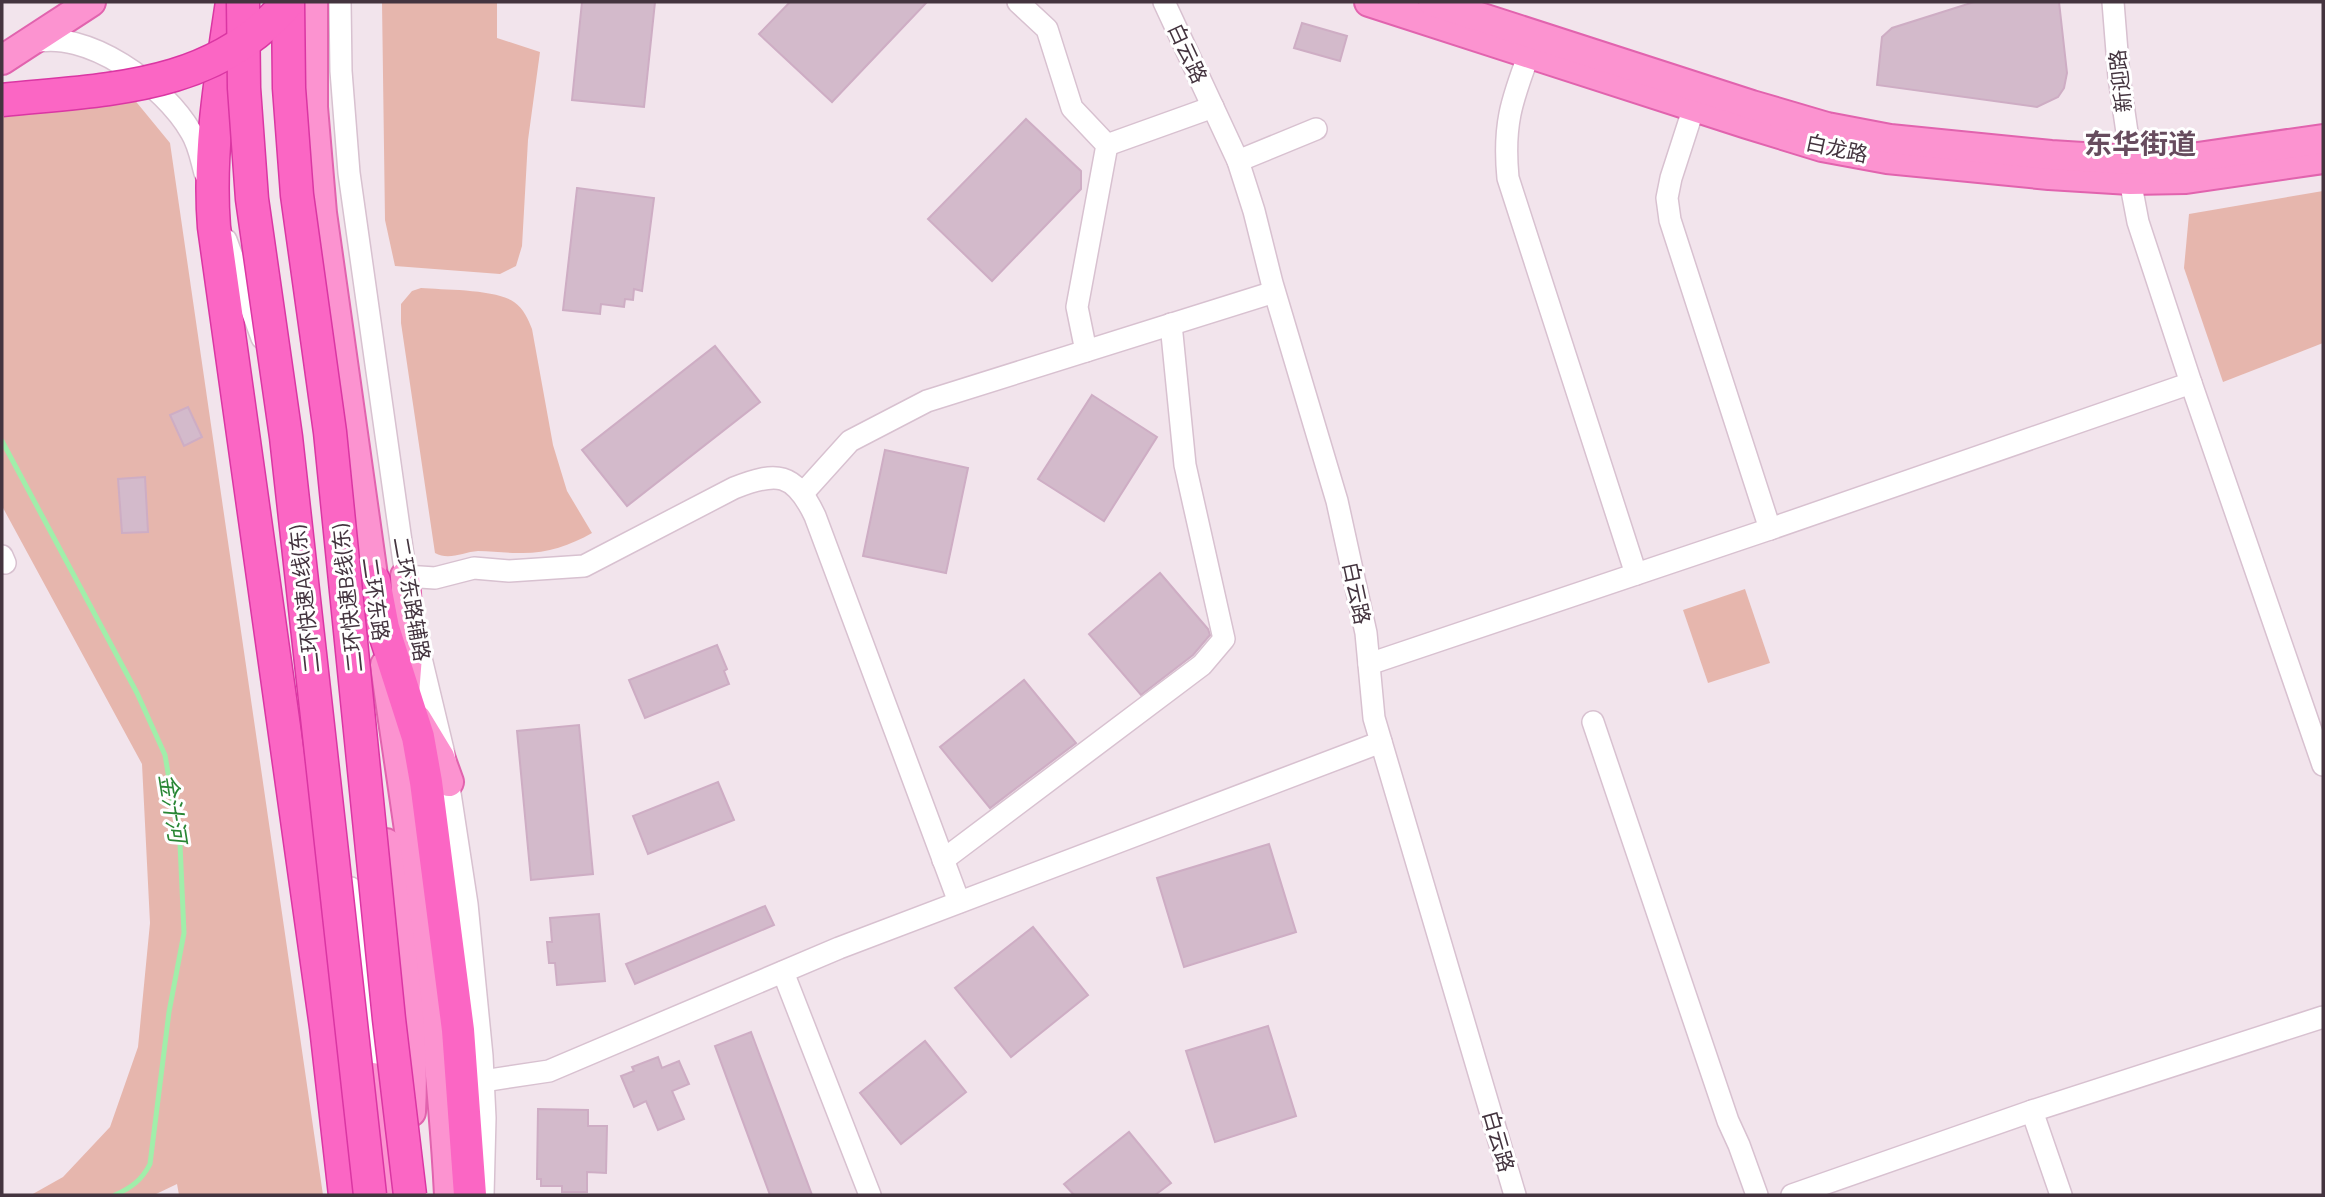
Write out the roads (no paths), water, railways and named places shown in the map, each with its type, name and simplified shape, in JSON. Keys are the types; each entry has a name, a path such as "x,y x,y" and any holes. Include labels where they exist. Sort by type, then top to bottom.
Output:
{"highway":[{"path":"232,2 215,136 212,200 214,227 326,1027 345,1195"},
{"name":"二环快速A线(东)","path":"243,2 244,88 252,199 286,437 368,1195"},
{"path":"2,100 136,85 173,77 215,60 257,34 288,2"},
{"name":"二环快速B线(东)","path":"288,2 290,99 298,195 330,432 388,1019 410,1195"},
{"path":"361,583 383,628 418,737 458,1030 470,1195"}],"main road":[{"path":"12,53 91,2"},
{"name":"二环东路","path":"288,2 292,162 361,583 402,784 435,1026 449,1195"},
{"name":"二环东路","path":"313,2 317,160 409,1011 411,1092 403,1195"},
{"name":"白龙路","path":"1369,2 1822,147 1887,159 2049,175 2130,170 2184,159 2323,139"},
{"name":"白龙路","path":"1433,2 1827,127 1890,139 2051,155 2186,179 2323,159"},
{"path":"402,784 401,749 409,643 405,576"},
{"path":"405,697 438,752 449,782"},
{"path":"373,1077 390,1195"}],"street":[{"path":"243,2 249,146 370,1021 373,1077 368,1195"},
{"name":"二环东路辅路","path":"341,2 341,71 349,173 405,576 449,782 471,943 483,1081 483,1195"},
{"name":"白云路","path":"1164,2 1238,161 1254,211 1274,292 1337,501 1366,633 1374,718 1515,1195"},
{"name":"新迎路","path":"2113,2 2119,78 2138,222 2323,765"},
{"path":"1032,6 1047,29 1072,108 1107,145"},
{"path":"12,53 48,40 77,44 107,57 150,86 174,109 197,144 212,200 283,402"},
{"path":"1529,54 1511,103 1506,126 1508,178 1636,574"},
{"path":"1107,145 1213,107"},
{"path":"1694,107 1671,178 1667,198 1670,220 1770,529"},
{"path":"1238,161 1317,129"},
{"path":"1086,351 1077,307 1107,145"},
{"path":"804,492 850,441 928,401 1274,292"},
{"path":"943,860 1202,665 1224,639 1185,465 1171,324"},
{"path":"1369,664 2191,383"},
{"path":"405,576 435,578 474,568 509,571 584,566 734,488 758,478 783,478 804,492 815,516 959,902"},
{"path":"1593,722 1728,1121 1757,1195"},
{"path":"483,1081 549,1071 783,972 959,902 1381,742"},
{"path":"783,972 870,1195"},
{"path":"1791,1195 2032,1111 2323,1017"},
{"path":"2032,1111 2061,1195"}],"waterway":[{"name":"金汁河","path":"2,441 137,693 165,755 180,844 184,933 169,1012 150,1164 135,1183 115,1195"}],"district":[{"name":"东华街道","path":"2140,143"}]}
